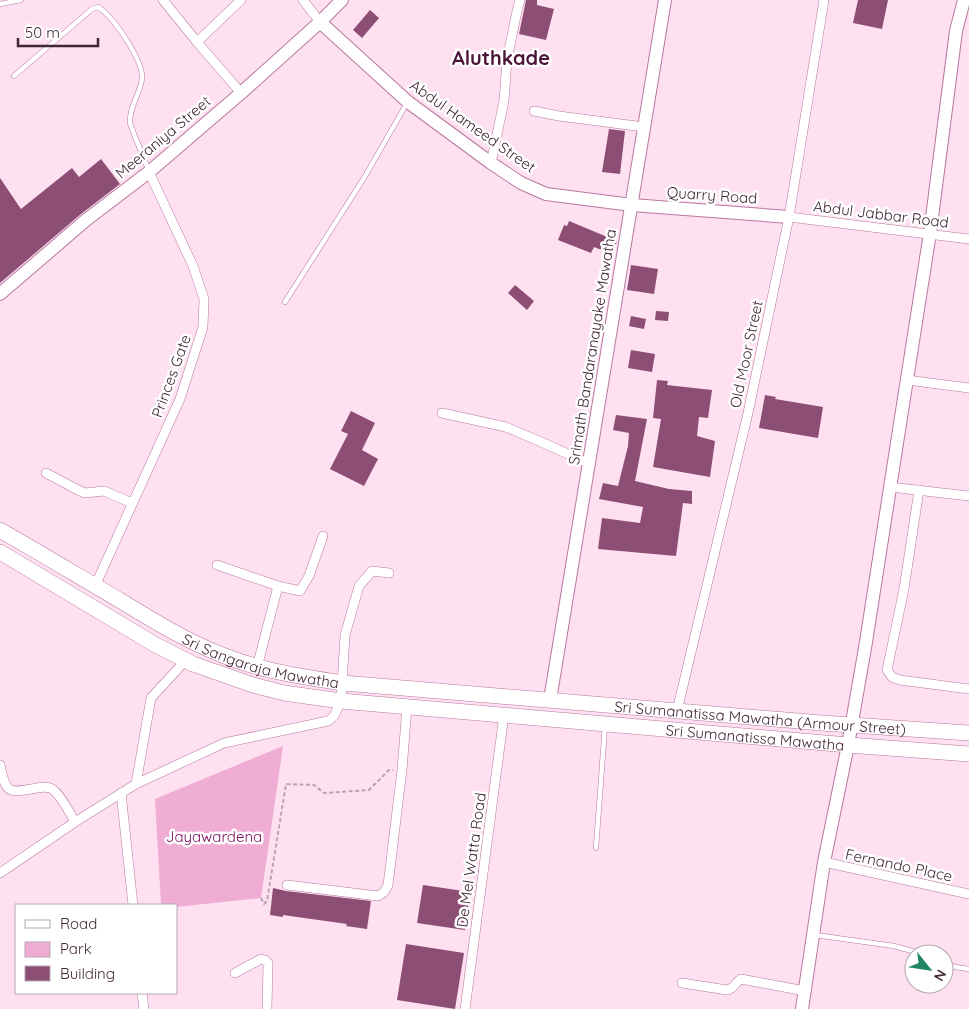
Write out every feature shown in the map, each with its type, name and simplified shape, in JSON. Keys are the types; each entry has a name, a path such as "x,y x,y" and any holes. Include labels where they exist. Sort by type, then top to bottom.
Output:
{"main road":[{"name":"Sri Sangaraja Mawatha","path":"0,530 200,646 257,667 343,683 550,700"},
{"name":"Sri Sangaraja Mawatha","path":"0,552 154,644 186,660 253,685 284,693 341,701 543,719"},
{"name":"Sri Sumanatissa Mawatha (Armour Street)","path":"550,700 969,733"},
{"name":"Sri Sumanatissa Mawatha","path":"543,719 969,754"}],"street":[{"path":"163,0 241,94"},
{"path":"197,42 242,0"},
{"path":"303,0 320,22"},
{"name":"Meeraniya Street","path":"0,294 86,220 149,172 241,94 342,0"},
{"path":"491,163 504,101 507,60 516,11 520,0"},
{"name":"Srimath Bandaranayake Mawatha","path":"550,700 665,0"},
{"name":"Old Moor Street","path":"678,710 748,413 789,217 824,0"},
{"path":"802,1009 824,862 848,745 867,633 930,234 956,31 964,0"},
{"name":"Abdul Hameed Street","path":"320,22 408,102 521,183 546,194 632,206"},
{"path":"534,111 644,127"},
{"name":"Princes Gate","path":"95,586 180,399 204,327 204,299 193,266 149,172"},
{"name":"Quarry Road","path":"632,206 789,217"},
{"name":"Abdul Jabbar Road","path":"789,217 969,239"},
{"path":"907,380 969,388"},
{"path":"442,413 506,427 590,464"},
{"path":"46,473 85,493 104,491 132,503"},
{"path":"890,487 969,496"},
{"path":"919,490 904,589 887,670 892,677 900,680 969,689"},
{"path":"217,565 278,586 300,591 309,576 323,536"},
{"path":"0,873 75,822 136,784 224,743 328,721 334,716 341,701 345,635 359,586 372,571 390,573"},
{"path":"257,667 278,586"},
{"path":"136,784 151,698 186,660"},
{"path":"287,885 378,896 384,892 388,884 402,770 406,707"},
{"name":"De Mel Watta Road","path":"465,1009 504,715"},
{"path":"0,765 2,778 8,788 14,792 45,786 53,790 75,822"},
{"path":"121,793 133,904"},
{"name":"Fernando Place","path":"824,862 969,894"},
{"path":"235,973 261,959 266,960 268,963 267,1009"},
{"path":"682,983 730,990 741,979 805,991"},
{"path":"142,994 145,1007"}],"lane":[{"path":"0,4 21,0"},
{"path":"14,76 92,9 98,7 103,10 132,49 140,66 142,79 132,110 130,124 149,172"},
{"path":"285,302 364,178 408,102"},
{"path":"596,848 605,724"},
{"path":"814,935 904,949"},
{"path":"954,966 969,969"}],"path":[{"path":"261,898 264,904 267,901 286,784 314,785 324,794 369,790 389,770 402,770"}],"green space":[{"name":"Jayawardena","path":"283,746 261,898 178,907 178,904 161,904 155,799"}],"building":[{"path":"526,0 537,0 537,5 554,9 546,40 519,34"},
{"path":"858,0 888,0 882,29 853,23"},
{"path":"370,10 379,18 362,38 353,30"},
{"path":"609,129 625,131 620,174 602,172"},
{"path":"101,159 120,184 81,214 0,283 0,178 21,209 72,168 79,177"},
{"path":"569,221 617,241 612,254 594,247 591,253 558,240 564,225 567,226"},
{"path":"631,265 658,269 654,294 627,290"},
{"path":"515,285 534,301 527,310 508,293"},
{"path":"656,311 669,312 668,321 655,320"},
{"path":"631,316 646,319 644,329 629,326"},
{"path":"631,350 655,354 652,372 628,368"},
{"path":"657,380 668,381 667,385 712,390 708,418 699,417 697,436 715,441 710,477 653,467 661,419 653,418"},
{"path":"765,395 776,397 775,399 823,407 818,438 759,428"},
{"path":"351,411 375,423 362,450 378,459 364,486 330,469 348,434 341,431"},
{"path":"616,415 647,419 635,481 669,489 692,491 692,504 683,503 676,556 598,549 602,518 640,523 643,507 599,499 603,483 618,486 628,446 629,433 613,430"},
{"path":"423,885 470,892 465,930 417,923"},
{"path":"273,888 371,901 367,929 346,926 347,924 283,915 283,917 270,915"},
{"path":"406,944 464,953 455,1009 397,1000"}],"district":[{"name":"Aluthkade","path":"501,57"}]}
